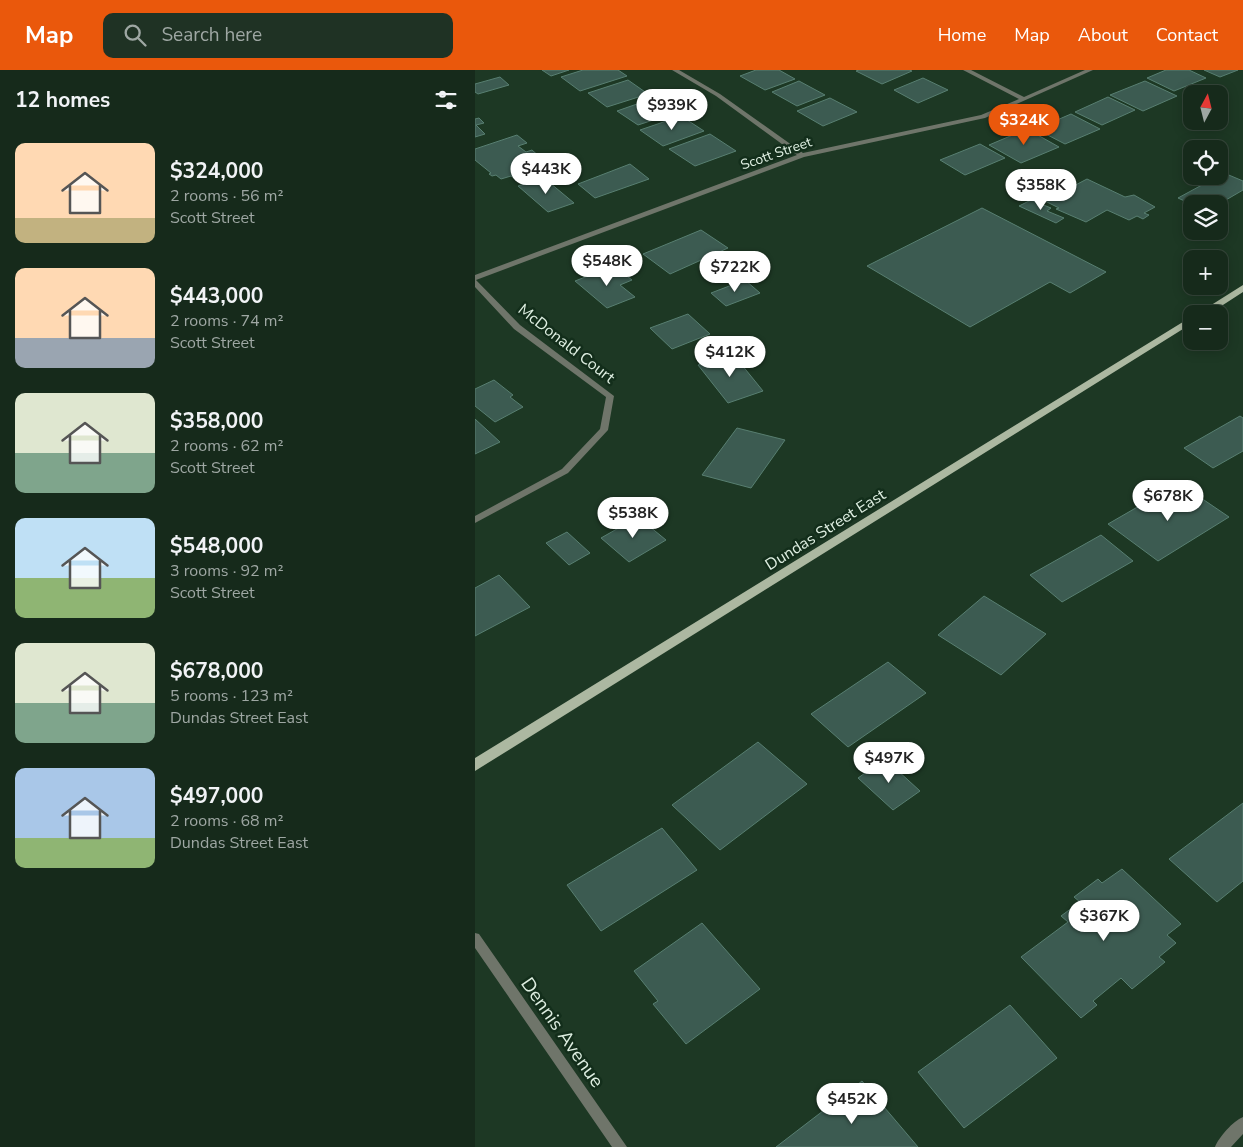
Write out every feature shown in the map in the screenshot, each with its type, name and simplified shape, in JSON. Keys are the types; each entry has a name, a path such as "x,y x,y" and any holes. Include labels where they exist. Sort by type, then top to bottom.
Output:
{"main road":[{"path":"1216,305 1243,288"},
{"name":"Dundas Street East","path":"475,765 1183,325"}],"street":[{"path":"675,70 718,95 802,155"},
{"path":"966,70 1024,99"},
{"name":"Scott Street","path":"475,278 605,231 802,155 983,117 1090,70"},
{"name":"McDonald Court","path":"475,282 517,327 610,396 604,430 565,471 475,520"},
{"name":"Dennis Avenue","path":"475,938 620,1147"},
{"path":"1222,1147 1243,1124"}],"building":[{"path":"542,70 569,70 551,76"},
{"path":"583,70 618,70 627,76 580,91 561,77"},
{"path":"756,70 779,70 795,79 765,90 740,76"},
{"path":"1166,70 1189,70 1206,78 1189,85 1183,85 1183,87 1174,91 1147,78"},
{"path":"1204,70 1238,70 1220,77"},
{"path":"856,71 912,71 882,84"},
{"path":"500,77 509,85 478,94 475,92 475,84"},
{"path":"923,78 948,90 918,103 894,90"},
{"path":"628,80 648,94 607,107 588,93"},
{"path":"799,81 825,95 797,106 772,92"},
{"path":"1145,81 1177,96 1143,111 1110,95"},
{"path":"657,97 678,112 638,125 617,111"},
{"path":"1108,97 1135,110 1102,125 1075,112"},
{"path":"830,98 857,112 823,126 797,111"},
{"path":"1071,114 1100,129 1065,144 1036,129"},
{"path":"681,116 704,131 663,146 640,130"},
{"path":"479,118 484,123 476,125 485,134 475,137 475,119"},
{"path":"1027,129 1059,147 1021,163 989,145"},
{"path":"710,134 736,151 695,166 669,149"},
{"path":"517,135 527,143 518,146 526,152 532,150 541,158 546,158 552,162 550,165 514,178 511,176 501,179 496,175 492,176 489,174 491,173 475,160 475,149"},
{"path":"980,144 1005,158 965,175 940,160"},
{"path":"630,164 649,179 595,198 578,184"},
{"path":"1228,175 1243,181 1243,190 1228,199 1228,195 1184,195 1202,185 1228,185"},
{"path":"544,178 574,203 548,212 518,186"},
{"path":"1087,179 1125,197 1134,195 1155,207 1144,213 1149,215 1143,219 1137,216 1129,220 1107,210 1086,222 1056,209 1059,208 1045,201"},
{"path":"1031,200 1051,208 1047,211 1064,218 1056,223 1019,206"},
{"path":"982,208 1106,272 1070,293 1050,282 970,327 867,266"},
{"path":"701,230 728,248 670,274 643,254"},
{"path":"614,266 632,280 620,285 635,297 607,308 575,281"},
{"path":"745,280 760,293 726,306 711,293"},
{"path":"688,314 710,334 672,349 650,328"},
{"path":"733,354 763,391 728,403 698,365"},
{"path":"494,380 513,395 510,397 523,407 495,422 475,406 475,389"},
{"path":"1240,416 1243,418 1243,451 1213,468 1184,448"},
{"path":"475,419 500,442 475,454"},
{"path":"737,428 785,440 751,488 702,475"},
{"path":"1179,483 1229,517 1158,561 1108,524"},
{"path":"638,517 666,540 629,562 601,538"},
{"path":"567,532 590,553 569,565 546,543"},
{"path":"1101,535 1133,561 1062,602 1030,575"},
{"path":"499,575 530,607 475,636 475,588"},
{"path":"984,596 1046,634 1001,675 938,635"},
{"path":"888,662 926,693 848,747 811,714"},
{"path":"758,742 807,784 720,850 672,805"},
{"path":"885,759 920,791 893,810 858,778"},
{"path":"1243,803 1243,881 1217,902 1169,859"},
{"path":"662,828 697,870 601,931 567,885"},
{"path":"1122,869 1181,924 1167,935 1176,943 1159,957 1165,962 1132,989 1121,978 1093,1001 1097,1005 1081,1018 1021,957 1068,922 1061,916 1080,902 1074,897 1098,879 1102,883"},
{"path":"702,923 760,989 686,1044 653,1004 658,1001 634,971"},
{"path":"1010,1005 1057,1058 964,1128 918,1072"},
{"path":"862,1081 918,1147 776,1147"}]}
